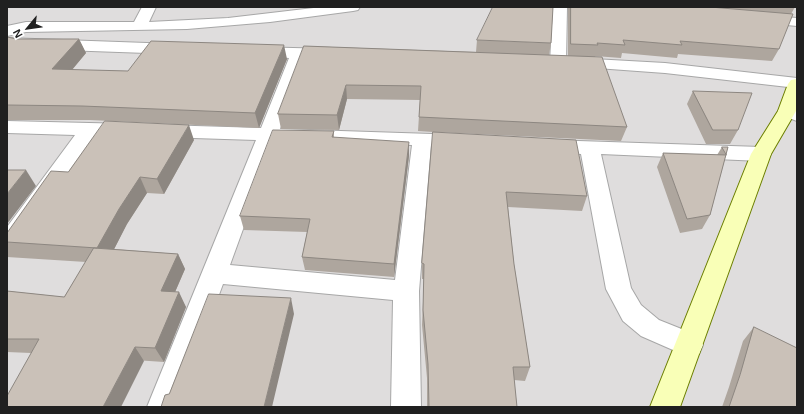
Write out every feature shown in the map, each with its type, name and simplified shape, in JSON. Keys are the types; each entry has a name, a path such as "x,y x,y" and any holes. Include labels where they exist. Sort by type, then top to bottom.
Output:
{"main road":[{"path":"665,407 761,154 792,113 797,84"}],"street":[{"path":"139,26 148,7"},
{"path":"7,31 26,27 187,24 270,18 353,7"},
{"path":"560,7 550,62 665,68 797,84"},
{"path":"742,17 797,22"},
{"path":"7,43 189,49"},
{"path":"236,51 346,55"},
{"path":"162,407 299,53"},
{"path":"7,128 90,128 267,136 422,139 478,142"},
{"path":"7,244 90,128"},
{"path":"406,407 406,291 422,139"},
{"path":"534,145 761,154"},
{"path":"590,148 619,289 632,314 650,328 689,345"},
{"path":"215,273 406,291"}],"shaded area":[{"path":"7,7 797,7 797,407 7,407"}],"building":[{"path":"493,7 553,7 551,43 477,40"},
{"path":"571,7 710,7 793,14 779,49 680,41 682,45 623,40 625,45 597,43 598,45 571,44"},
{"path":"7,37 17,39 79,39 52,69 128,71 151,41 284,45 255,113 82,106 7,105"},
{"path":"304,46 602,57 627,127 419,117 421,86 346,85 337,115 278,114"},
{"path":"693,91 752,93 738,130 713,130"},
{"path":"105,121 189,125 157,179 140,177 119,209 97,248 7,242 7,233 51,171 68,172"},
{"path":"273,130 334,131 332,137 409,142 394,264 302,257 310,219 240,216"},
{"path":"433,132 576,140 587,196 506,192 514,264 530,367 513,367 517,407 429,407 428,364 423,310 424,264 422,263"},
{"path":"722,147 728,147 726,155"},
{"path":"663,153 726,155 710,215 687,219"},
{"path":"7,170 26,170 7,194"},
{"path":"94,248 178,254 161,291 179,292 155,348 135,347 103,407 7,407 7,396 39,339 7,339 7,291 64,297"},
{"path":"209,294 291,298 264,407 161,407 165,395 169,394"},
{"path":"754,327 797,348 797,407 729,407"}]}
